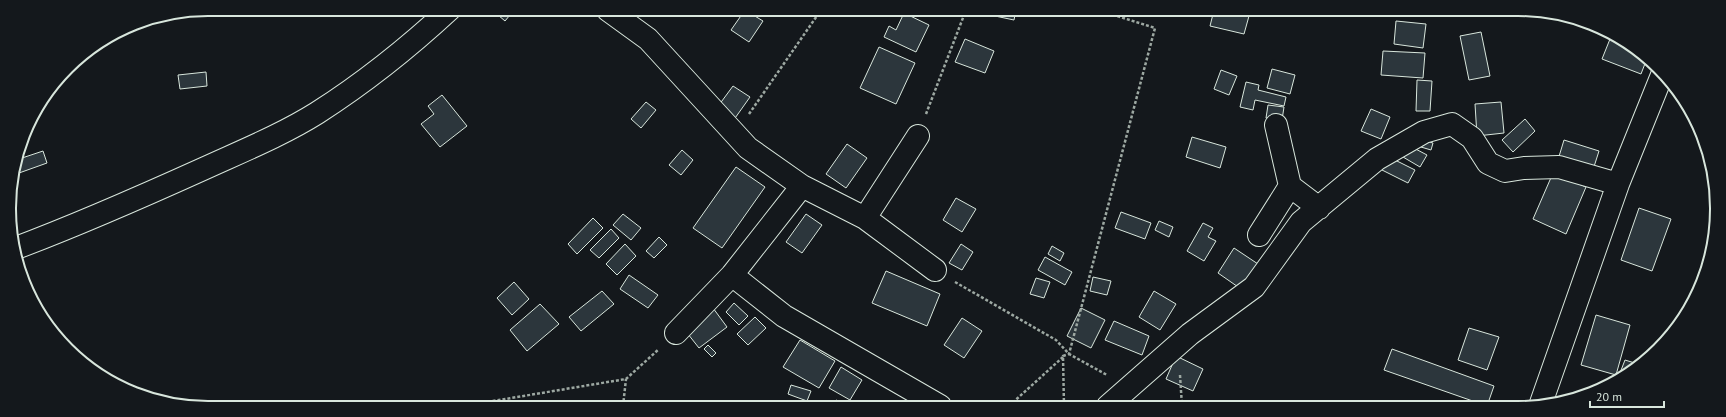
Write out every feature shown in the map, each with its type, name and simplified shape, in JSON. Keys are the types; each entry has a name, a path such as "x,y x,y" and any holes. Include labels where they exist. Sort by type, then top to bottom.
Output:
{"street":[{"path":"20,246 86,222 251,147 316,114 405,49 442,16"},
{"path":"616,16 648,39 748,148 802,186 865,218 935,270"},
{"path":"1542,399 1618,184 1660,80"},
{"path":"1114,401 1190,334 1254,287 1301,222 1378,159 1424,132 1452,124 1472,138 1488,163 1505,171 1524,168 1559,167 1618,184"},
{"path":"1276,125 1290,186 1319,208"},
{"path":"865,218 918,136"},
{"path":"676,333 732,275 802,186"},
{"path":"1259,235 1290,186"},
{"path":"732,275 784,316 931,401"}],"path":[{"path":"735,134 817,16"},
{"path":"918,136 964,16"},
{"path":"1069,354 1155,28 1117,16"},
{"path":"935,270 1056,340 1069,354 1129,388"},
{"path":"492,401 626,379 676,333"},
{"path":"1014,401 1063,356 1069,354"},
{"path":"1063,356 1064,401"},
{"path":"624,401 626,379"}],"building":[{"path":"499,16 509,16 505,21"},
{"path":"741,16 755,16 763,21 749,42 731,30"},
{"path":"903,16 910,16 929,25 916,52 884,37 889,26 896,30"},
{"path":"995,16 1015,16 1014,20"},
{"path":"1212,16 1249,16 1244,34 1210,26"},
{"path":"1396,21 1426,24 1423,48 1394,44"},
{"path":"1481,32 1490,76 1469,80 1460,36"},
{"path":"965,39 994,51 985,73 955,62"},
{"path":"1610,40 1624,48 1645,65 1641,74 1602,59"},
{"path":"879,47 915,63 896,104 860,88"},
{"path":"1383,51 1425,53 1423,78 1381,75"},
{"path":"1272,69 1295,75 1290,94 1267,88"},
{"path":"1221,70 1237,76 1229,95 1214,89"},
{"path":"206,72 207,86 180,89 178,75"},
{"path":"1417,80 1432,81 1430,111 1416,111"},
{"path":"1246,82 1259,85 1258,90 1286,97 1284,106 1255,100 1253,110 1240,107"},
{"path":"733,86 750,97 733,121 716,109"},
{"path":"442,95 467,126 440,147 421,124 434,114 428,106"},
{"path":"646,102 656,110 641,128 631,119"},
{"path":"1501,102 1504,133 1477,136 1475,104"},
{"path":"1268,105 1284,107 1282,120 1266,118"},
{"path":"1371,109 1390,117 1381,139 1361,131"},
{"path":"1525,119 1535,131 1513,152 1502,140"},
{"path":"1192,137 1226,147 1220,168 1186,157"},
{"path":"1423,140 1433,143 1431,150 1421,147"},
{"path":"1564,140 1599,151 1592,173 1557,163"},
{"path":"847,144 867,158 846,188 826,174"},
{"path":"1410,146 1427,155 1420,167 1403,157"},
{"path":"682,150 693,160 681,175 669,165"},
{"path":"43,151 47,163 20,173 23,158"},
{"path":"1389,157 1415,170 1408,183 1382,170"},
{"path":"736,167 765,187 722,248 693,228"},
{"path":"1553,173 1586,187 1566,234 1533,219"},
{"path":"956,198 976,209 962,232 943,220"},
{"path":"1639,208 1671,219 1652,271 1621,260"},
{"path":"1121,212 1151,223 1145,239 1115,228"},
{"path":"623,214 641,228 631,240 613,225"},
{"path":"806,214 822,225 802,253 786,242"},
{"path":"593,218 603,228 577,254 568,244"},
{"path":"1159,221 1173,227 1169,237 1155,230"},
{"path":"1203,223 1213,228 1208,237 1216,241 1204,261 1187,251"},
{"path":"611,229 619,238 599,258 590,250"},
{"path":"659,237 667,245 654,258 646,251"},
{"path":"625,244 636,256 617,275 606,264"},
{"path":"961,244 973,252 962,270 949,263"},
{"path":"1052,246 1064,253 1060,261 1048,254"},
{"path":"1234,248 1258,264 1241,289 1218,273"},
{"path":"1045,257 1072,272 1065,285 1038,270"},
{"path":"886,271 940,294 927,326 872,303"},
{"path":"629,275 658,295 648,308 620,289"},
{"path":"1093,277 1111,281 1107,295 1090,291"},
{"path":"1036,278 1050,282 1044,298 1030,294"},
{"path":"514,282 529,299 512,315 497,298"},
{"path":"602,291 614,304 581,331 569,317"},
{"path":"1154,291 1176,304 1160,330 1139,317"},
{"path":"734,303 748,316 739,325 726,312"},
{"path":"540,304 559,324 527,351 510,330"},
{"path":"713,308 727,327 699,348 684,329"},
{"path":"1081,308 1105,320 1091,348 1067,336"},
{"path":"1596,315 1630,325 1616,374 1615,375 1581,365"},
{"path":"755,317 766,328 748,345 737,334"},
{"path":"962,318 982,331 964,358 944,345"},
{"path":"1114,321 1149,336 1142,355 1105,340"},
{"path":"1469,328 1499,337 1487,370 1458,360"},
{"path":"800,340 835,361 819,388 783,367"},
{"path":"708,345 716,353 712,357 704,349"},
{"path":"1392,349 1494,386 1489,401 1473,401 1384,370"},
{"path":"1176,356 1203,369 1193,391 1166,379"},
{"path":"1625,360 1633,362 1624,369 1621,371"},
{"path":"841,367 862,380 850,400 829,388"},
{"path":"791,385 811,391 807,401 788,394"}]}
